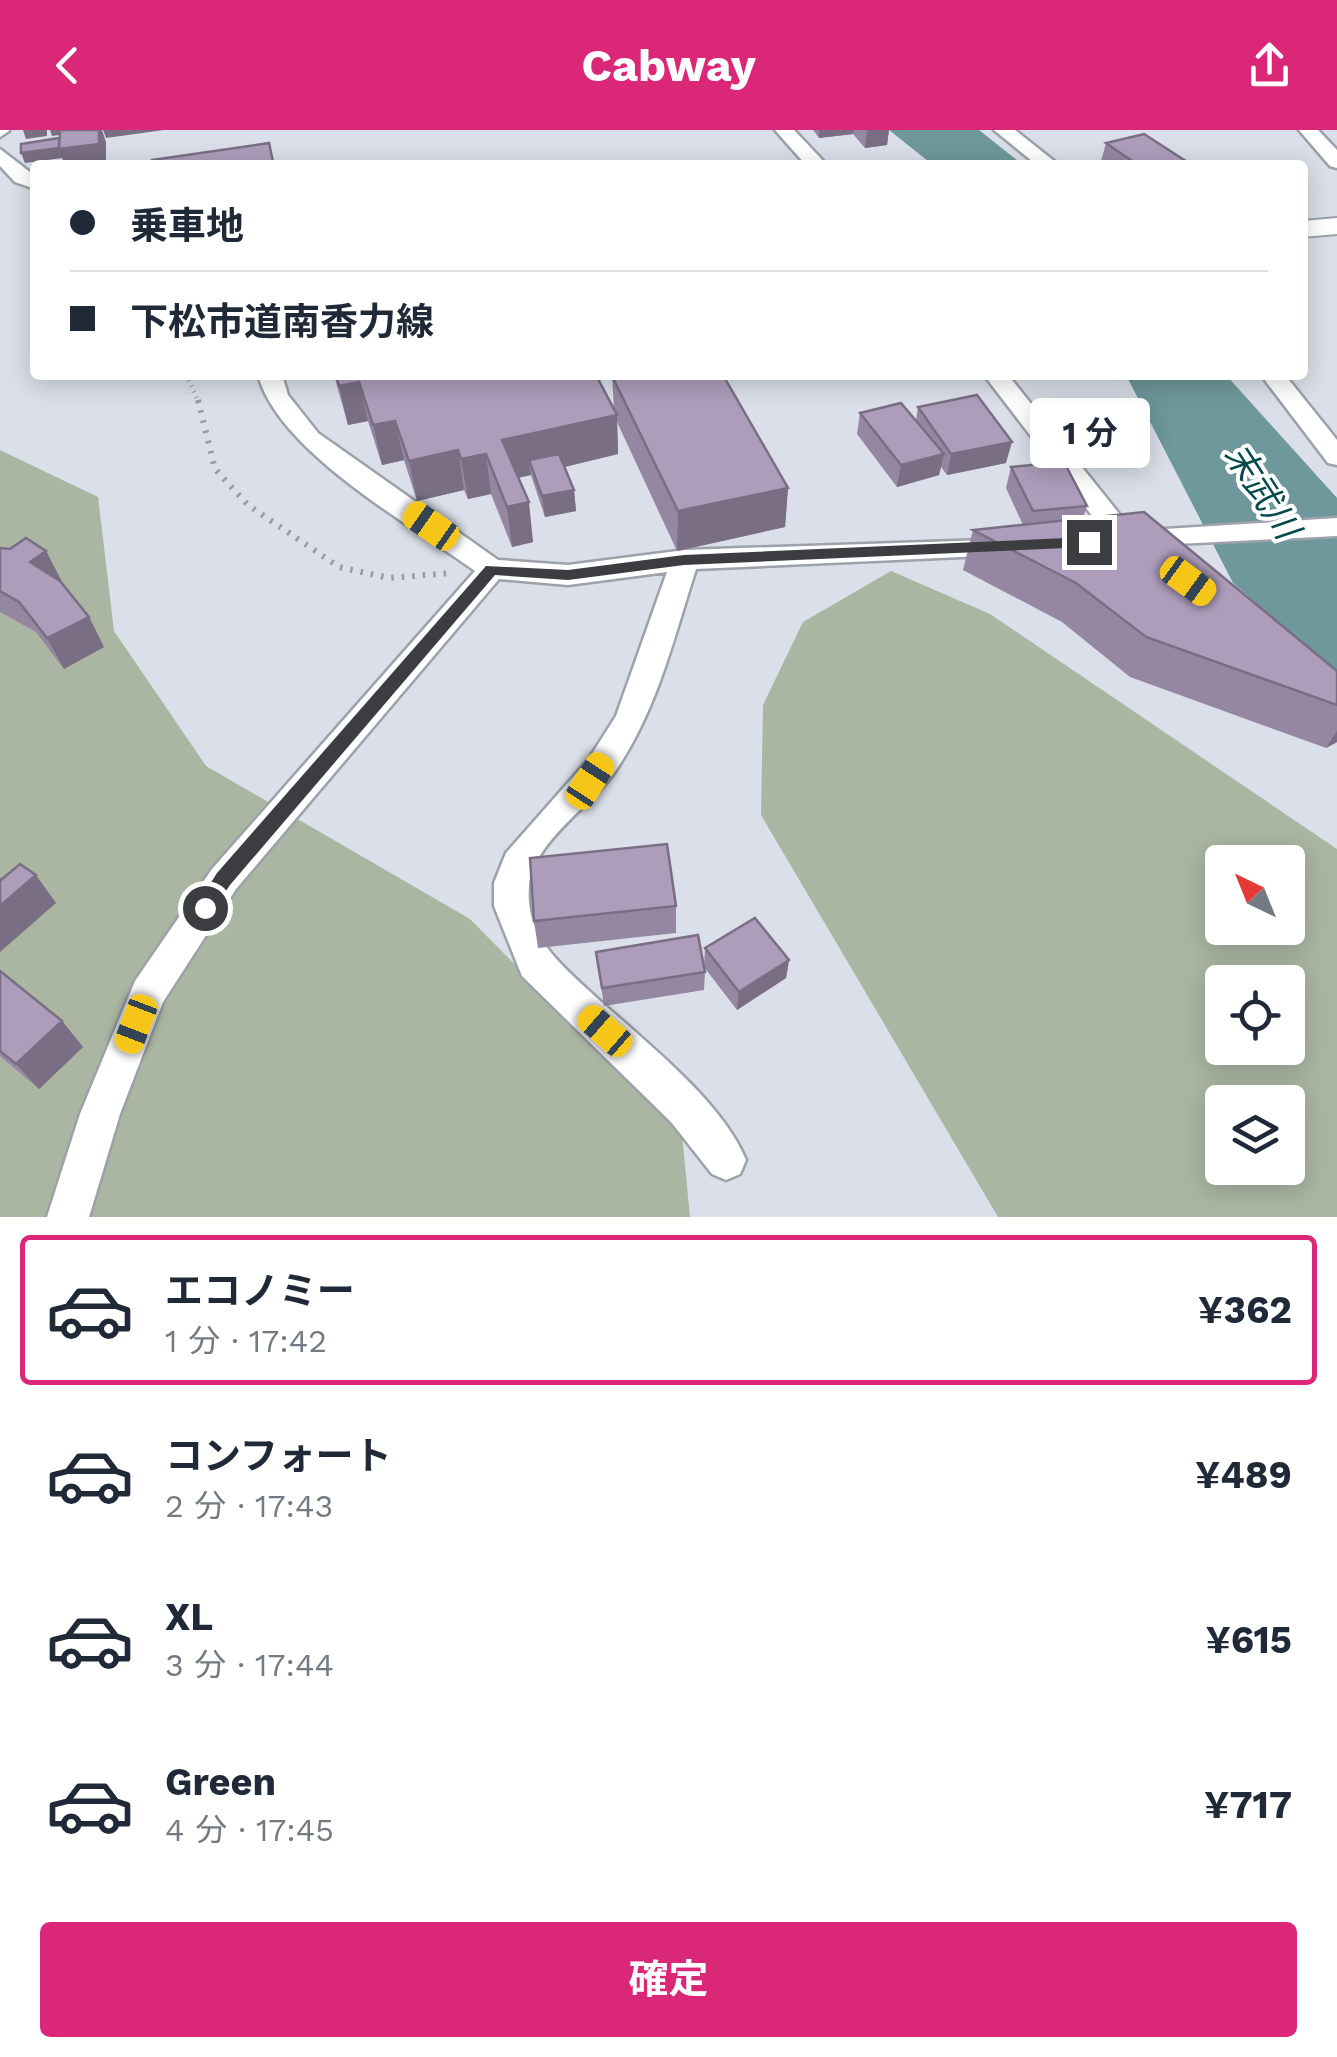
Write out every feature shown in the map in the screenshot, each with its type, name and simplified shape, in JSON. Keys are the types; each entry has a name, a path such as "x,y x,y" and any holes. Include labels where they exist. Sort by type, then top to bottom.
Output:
{"street":[{"path":"784,130 811,160"},
{"path":"1002,130 1042,160"},
{"path":"1308,130 1337,162"},
{"path":"0,155 13,170 30,180"},
{"path":"1308,228 1337,226"},
{"path":"271,380 276,396 309,440 492,570 568,575 684,560 1030,544"},
{"path":"1000,380 1129,540 1174,570"},
{"path":"1276,380 1337,457"},
{"path":"1088,542 1337,527"},
{"path":"684,560 630,719 590,781 528,841 510,887 518,936 535,964 685,1108 726,1160"},
{"path":"68,1217 100,1114 148,993 224,879 492,570"}],"path":[{"path":"189,380 196,390 215,469 248,505 339,567 389,578 492,570"}],"shaded area":[{"path":"0,450 98,497 114,631 206,766 470,919 682,1134 690,1217 0,1217"},
{"path":"891,571 990,614 1337,849 1337,1217 998,1217 761,815 763,705 803,622"}],"water":[{"path":"889,130 979,130 1017,160 927,160"},
{"name":"末武川","path":"1129,380 1231,380 1337,498 1337,673 1233,583"}],"building":[{"path":"60,130 99,130 99,144 59,149"},
{"path":"1144,134 1184,160 1131,160 1106,143"},
{"path":"59,138 59,148 21,153 21,144"},
{"path":"269,143 273,160 152,160"},
{"path":"337,380 599,380 617,415 502,440 529,502 507,507 486,454 461,459 458,450 409,461 395,421 373,425 359,382 339,386"},
{"path":"614,380 726,380 788,488 678,511"},
{"path":"977,395 1012,442 951,454 918,407"},
{"path":"901,403 944,454 901,465 860,413"},
{"path":"559,454 574,490 542,496 529,460"},
{"path":"1064,462 1087,506 1033,511 1011,467"},
{"path":"1144,512 1337,671 1337,705 1146,637 1076,583 973,530"},
{"path":"26,538 46,551 30,562 60,581 89,617 47,638 19,602 0,591 0,548 10,549"},
{"path":"667,844 676,906 534,921 530,858"},
{"path":"20,864 36,875 0,906 0,879"},
{"path":"755,918 789,960 739,992 705,948"},
{"path":"698,935 705,972 602,988 596,952"},
{"path":"0,971 62,1021 16,1064 0,1051"}],"route":[{"path":"205,908 224,879 268,832 401,670 492,570 568,575 684,560 1089,542"}]}
